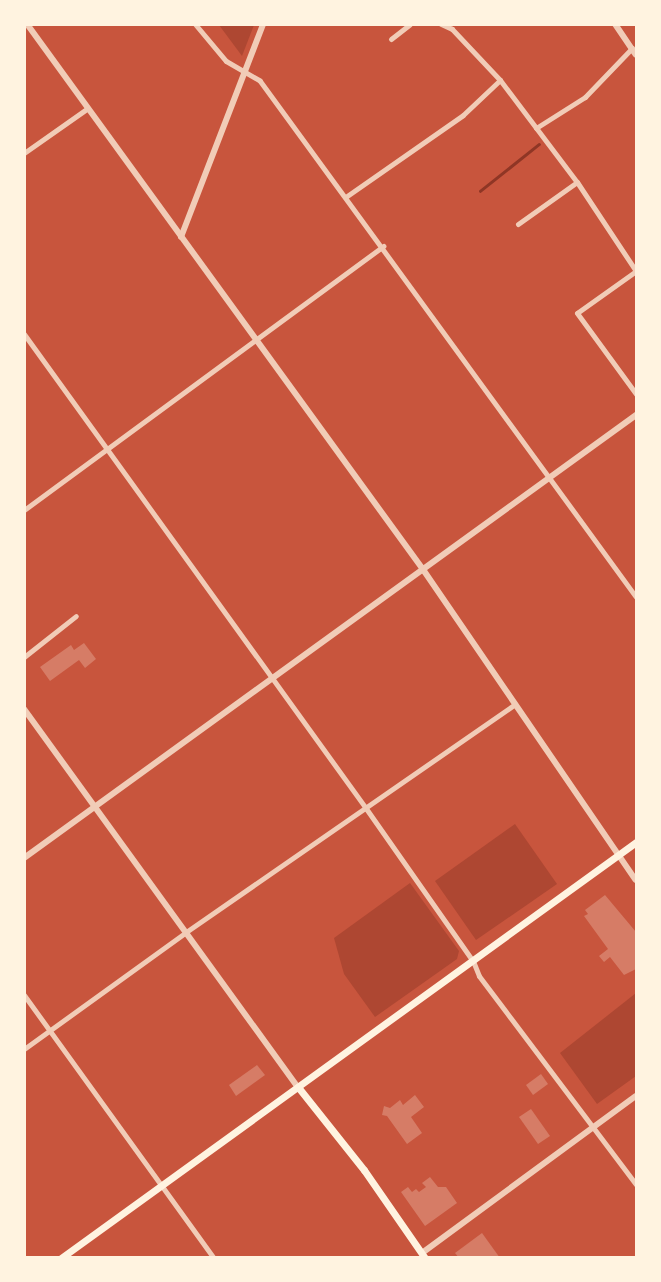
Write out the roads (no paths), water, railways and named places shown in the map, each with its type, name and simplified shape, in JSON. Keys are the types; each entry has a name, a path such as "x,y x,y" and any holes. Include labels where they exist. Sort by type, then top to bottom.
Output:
{"main road":[{"path":"61,1258 636,842"},
{"path":"298,1087 364,1170 422,1256"}],"street":[{"path":"27,24 422,568 636,880"},
{"path":"195,24 226,61 260,81 347,196 636,597"},
{"path":"181,237 263,24"},
{"path":"391,39 410,24"},
{"path":"442,24 452,29 499,80 577,182 636,271 578,313 636,394"},
{"path":"536,128 585,97 634,52 615,24"},
{"path":"347,196 463,116 499,80"},
{"path":"24,153 88,108"},
{"path":"518,224 577,182"},
{"path":"24,510 383,246"},
{"path":"24,334 365,807 473,961 479,976 525,1039 595,1126 636,1184"},
{"path":"24,858 636,415"},
{"path":"24,657 76,616"},
{"path":"24,1049 186,932 515,704"},
{"path":"24,709 298,1087"},
{"path":"24,995 214,1258"},
{"path":"422,1256 636,1096"}],"waterway":[{"path":"480,191 539,144"}]}
